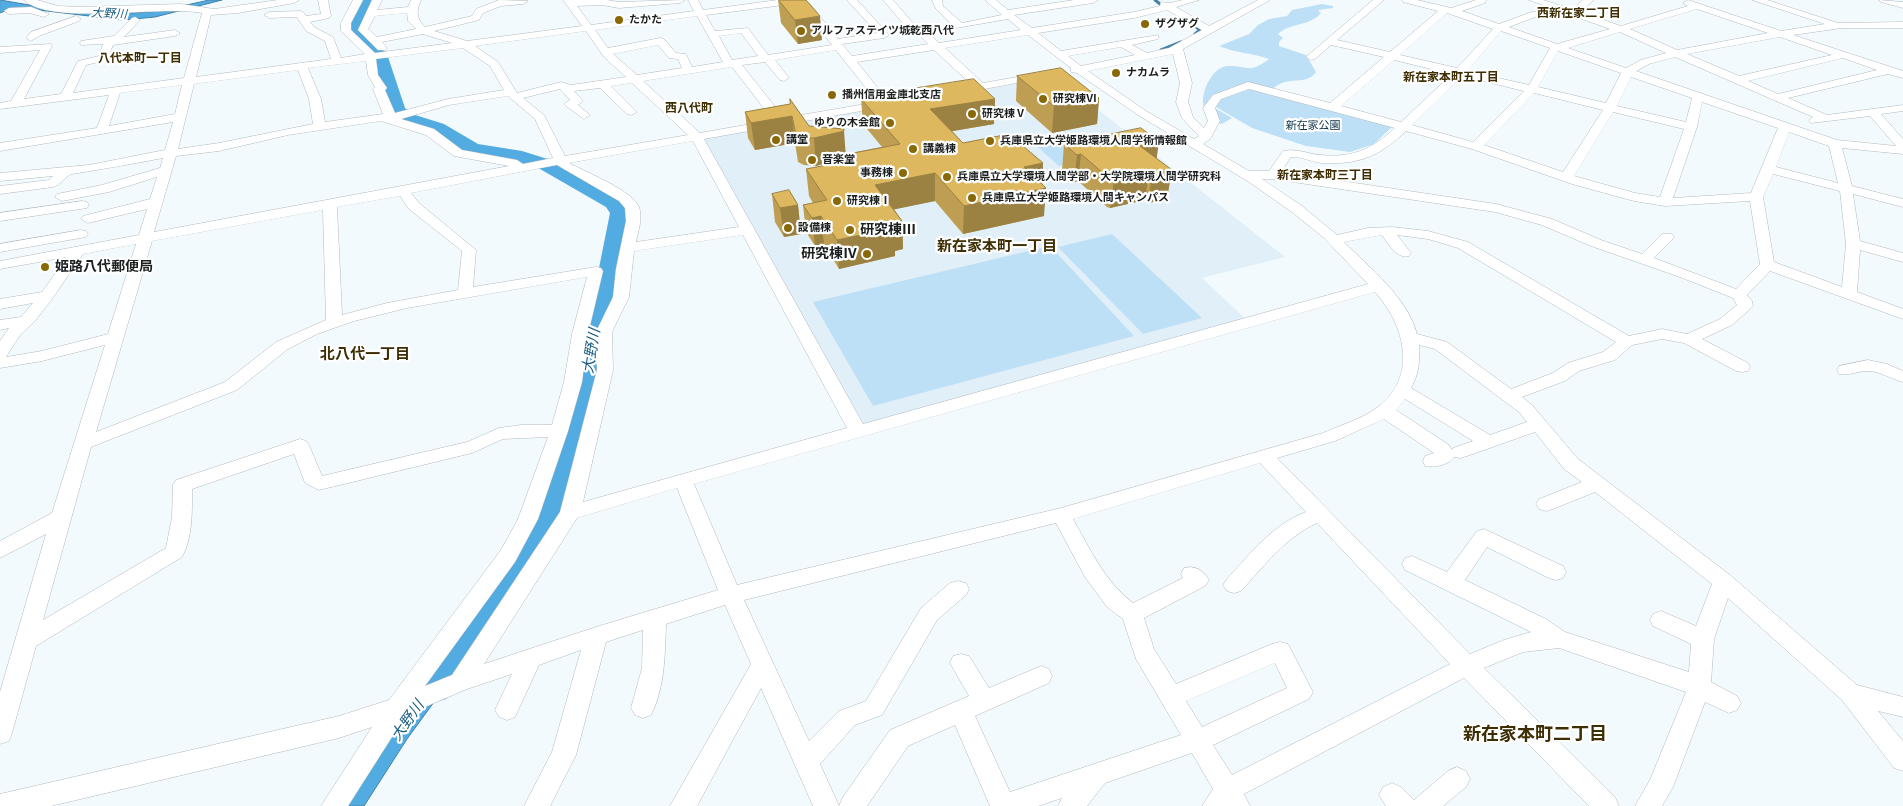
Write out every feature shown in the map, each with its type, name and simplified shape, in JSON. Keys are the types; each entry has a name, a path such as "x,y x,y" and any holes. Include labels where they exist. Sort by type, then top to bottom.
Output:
{"street":[{"path":"1,17 9,10 29,0 44,6 115,10 174,6 192,8 206,16 300,14 310,29 329,39 337,60"},
{"path":"206,16 217,12 294,0"},
{"path":"304,20 326,16 323,0"},
{"path":"358,0 346,24 346,31 367,50 370,56 373,75 381,88 379,89 391,118"},
{"path":"363,30 377,0"},
{"path":"602,2 619,6 680,0"},
{"path":"0,106 463,43 588,28 697,6 741,0"},
{"path":"0,265 530,166 888,103 847,58 801,0 697,6"},
{"path":"565,88 633,80 734,64 884,35 852,0"},
{"path":"888,0 916,32 922,33 980,86"},
{"path":"936,0 940,7 960,26 1008,15 1093,0"},
{"path":"0,806 339,727 596,636 731,595 1061,515 1329,437 1357,426 1384,411 1402,390 1412,365 1411,338 1407,324 1378,286 1334,240 1317,224 1273,192 1141,112 990,0"},
{"path":"847,58 1030,30 1164,2 1194,0"},
{"path":"947,92 1147,57 1177,48 1265,0"},
{"path":"1311,57 1329,40 1380,0"},
{"path":"1406,0 1449,10 1500,27 1836,144 1903,150"},
{"path":"1332,107 1449,10 1481,0"},
{"path":"1534,0 1621,29 1825,118"},
{"path":"1573,13 1589,0"},
{"path":"1757,0 1842,26"},
{"path":"1884,0 1903,5"},
{"path":"374,41 476,18 479,11 502,1 523,1"},
{"path":"569,1 619,4"},
{"path":"569,1 606,52 633,80 697,136 858,431"},
{"path":"1680,1 1903,75"},
{"path":"372,13 415,2"},
{"path":"415,2 409,22 423,31 463,43 494,64 512,94 540,117 560,155 558,161"},
{"path":"1164,2 1210,31"},
{"path":"578,13 619,4"},
{"path":"697,6 728,62 734,64 781,122"},
{"path":"1476,146 1532,89 1555,48 1698,6"},
{"path":"121,21 143,19 192,8"},
{"path":"9,10 31,10 37,13 92,20"},
{"path":"1843,13 1884,24 1903,20"},
{"path":"1273,175 1287,154 1294,153 1320,160 1351,159 1383,146 1459,73 1500,27 1535,14"},
{"path":"0,733 61,517 166,170 206,16"},
{"path":"257,16 268,25"},
{"path":"31,38 36,34 76,18"},
{"path":"66,96 82,63 103,58 113,40 143,19"},
{"path":"1567,176 1610,108 1628,71 1645,62 1676,53 1781,34 1842,26 1903,24"},
{"path":"363,30 380,27"},
{"path":"363,30 388,54"},
{"path":"713,34 744,30 784,78"},
{"path":"85,43 175,33"},
{"path":"1061,54 1154,37"},
{"path":"1329,40 1459,73 1691,127"},
{"path":"606,52 660,41 673,56 682,56 689,71"},
{"path":"1123,44 1147,57"},
{"path":"0,50 47,46 16,104"},
{"path":"1177,48 1186,83 1182,102 1188,118 1206,136"},
{"path":"1737,80 1843,55"},
{"path":"1778,97 1886,69 1903,62"},
{"path":"301,65 315,99 320,127"},
{"path":"603,84 631,112"},
{"path":"391,118 448,102 512,94 561,85 577,101 570,104 584,114"},
{"path":"1195,145 1206,136 1214,121 1209,108 1217,97 1248,85 1476,146 1614,192 1666,202 1756,197"},
{"path":"102,130 116,90"},
{"path":"1666,202 1691,127 1698,96"},
{"path":"1784,126 1825,118 1903,108"},
{"path":"1873,112 1903,146"},
{"path":"0,147 158,122 180,116"},
{"path":"0,177 89,169 381,117 391,118 424,130 458,153 530,166"},
{"path":"1767,265 1756,197 1769,169 1784,126"},
{"path":"1836,144 1846,188 1853,244 1849,293"},
{"path":"454,685 570,513 596,413 604,370 604,332 621,297 627,248 633,221 632,207 624,198 611,189 577,174 558,161"},
{"path":"1769,169 1903,203"},
{"path":"0,190 54,183 67,170"},
{"path":"0,217 93,198 166,170"},
{"path":"1244,175 1273,175 1520,213 1738,295 1744,301 1746,306 1726,322 1689,339"},
{"path":"404,191 414,206 469,250 465,293"},
{"path":"62,197 93,198"},
{"path":"0,354 14,332 47,296 76,251 93,198"},
{"path":"88,218 126,211 156,202"},
{"path":"330,204 334,322"},
{"path":"627,248 747,230"},
{"path":"1334,240 1366,232 1386,231 1436,235 1463,245 1627,341"},
{"path":"1386,231 1404,253"},
{"path":"0,248 81,234"},
{"path":"1644,260 1667,237"},
{"path":"1853,244 1903,258"},
{"path":"1767,265 1903,314"},
{"path":"1738,295 1767,265"},
{"path":"84,443 242,381 264,357 286,344 334,322 373,309 596,271 580,334 573,382 559,431 528,519 508,556 396,708 334,806"},
{"path":"570,513 1378,286"},
{"path":"0,304 47,296"},
{"path":"0,325 25,321"},
{"path":"1508,396 1559,376 1574,368 1586,366 1609,356 1627,341 1662,334 1689,339 1742,367"},
{"path":"0,363 42,356 116,337"},
{"path":"1411,338 1441,345 1526,409 1571,464 1723,581 1850,693 1903,760"},
{"path":"1845,370 1862,364 1876,366 1903,377"},
{"path":"1402,390 1489,442"},
{"path":"1384,411 1442,449 1445,456 1432,461"},
{"path":"1460,452 1539,424"},
{"path":"27,640 175,552 182,517 183,485 300,445 312,478 319,483 472,447 500,434 521,431 559,431"},
{"path":"1264,456 1467,666 1606,806"},
{"path":"683,480 731,595 826,806"},
{"path":"1546,504 1597,484"},
{"path":"1234,585 1272,544 1308,518 1320,514"},
{"path":"1061,515 1092,571 1116,601 1132,614 1144,652 1196,741 1226,801 1467,666 1506,648 1542,638 1558,639 1685,680 1730,703"},
{"path":"0,550 61,517"},
{"path":"1451,583 1484,536 1556,572"},
{"path":"1412,564 1538,625 1558,639"},
{"path":"1132,614 1198,580 1191,574"},
{"path":"1648,806 1660,787 1699,688 1703,639 1723,581"},
{"path":"806,762 847,718 874,708 929,614 958,588"},
{"path":"643,708 653,668 655,618"},
{"path":"1661,620 1703,639"},
{"path":"538,806 564,755 596,636"},
{"path":"960,711 1003,806 1196,741 1300,692 1280,651 1170,697"},
{"path":"507,710 531,658"},
{"path":"961,663 985,701"},
{"path":"683,806 762,665"},
{"path":"852,806 899,738 1041,676"},
{"path":"1850,693 1903,707"},
{"path":"1071,806 1097,774"},
{"path":"1424,806 1457,779"}],"shaded area":[{"name":"兵庫県立大学姫路環境人間キャンパス","path":"1057,77 1285,257 1202,278 1248,321 861,427 701,139"}],"green space":[{"name":"新在家公園","path":"1322,4 1333,6 1333,8 1318,10 1321,13 1306,23 1283,30 1278,34 1283,38 1279,42 1279,46 1306,55 1316,72 1309,78 1289,81 1271,90 1392,127 1374,144 1350,152 1306,146 1252,128 1216,107 1232,118 1222,124 1207,120 1203,101 1207,84 1214,73 1219,69 1229,66 1253,68 1269,59 1219,46 1249,34 1258,25 1269,19 1287,16 1292,10"},
{"path":"1066,132 1083,146 1111,155 1059,166 1030,140"},
{"path":"1112,234 1202,318 1143,334 1058,247"},
{"path":"1050,246 1134,336 873,406 813,302"}],"water":[{"path":"0,0 53,9 134,13 160,11 209,0 222,0 155,17 123,20 30,9 7,10 0,13"},
{"path":"443,656 467,657 407,739 364,806 342,806"}],"building":[{"path":"779,0 806,0 820,16 795,20"},
{"path":"1061,68 1099,98 1054,106 1017,76"},
{"path":"974,79 995,99 930,109 963,143 1009,134 1043,163 1024,167 1046,188 964,206 935,173 875,185 902,221 890,223 894,228 837,240 821,216 812,218 803,205 827,200 806,169 848,161 843,155 900,144 861,99 903,90"},
{"path":"790,99 809,126 844,129 844,131 814,138 801,138 796,135 792,116 751,123 745,112 790,104"},
{"path":"1141,128 1159,142 1140,146 1172,170 1152,175 1149,172 1114,180 1110,179 1081,154 1077,155 1064,144"},
{"path":"789,190 798,205 780,208 772,194"}],"waterway":[{"name":"大野川","path":"367,0 354,27 355,32 378,54 396,110 405,118 437,128 472,149 522,157 547,165 615,203 621,213 611,268 594,331 583,414 532,546 477,628 433,687"},
{"path":"1155,0 1164,7"},
{"path":"1191,23 1200,30 1195,34"},
{"path":"1161,50 1181,42"}],"place":[{"name":"たかた","path":"619,20"},
{"name":"ザグザグ","path":"1145,24"},
{"name":"アルファステイツ城乾西八代","path":"801,31"},
{"name":"ナカムラ","path":"1116,73"},
{"name":"播州信用金庫北支店","path":"832,95"},
{"name":"研究棟Ⅵ","path":"1043,99"},
{"name":"研究棟Ⅴ","path":"972,114"},
{"name":"ゆりの木会館","path":"890,123"},
{"name":"講堂","path":"776,140"},
{"name":"兵庫県立大学姫路環境人間学術情報館","path":"990,141"},
{"name":"講義棟","path":"913,149"},
{"name":"音楽堂","path":"812,160"},
{"name":"事務棟","path":"903,173"},
{"name":"兵庫県立大学環境人間学部・大学院環境人間学研究科","path":"947,177"},
{"name":"兵庫県立大学姫路環境人間キャンパス","path":"972,198"},
{"name":"研究棟Ⅰ","path":"837,201"},
{"name":"設備棟","path":"788,228"},
{"name":"研究棟Ⅲ","path":"850,230"},
{"name":"研究棟Ⅳ","path":"867,254"},
{"name":"姫路八代郵便局","path":"45,267"}],"district":[{"name":"西新在家二丁目","path":"1579,14"},
{"name":"八代本町一丁目","path":"140,59"},
{"name":"新在家本町五丁目","path":"1451,78"},
{"name":"西八代町","path":"689,109"},
{"name":"新在家本町三丁目","path":"1325,176"},
{"name":"新在家本町一丁目","path":"997,247"},
{"name":"北八代一丁目","path":"365,355"},
{"name":"新在家本町二丁目","path":"1535,735"}]}
